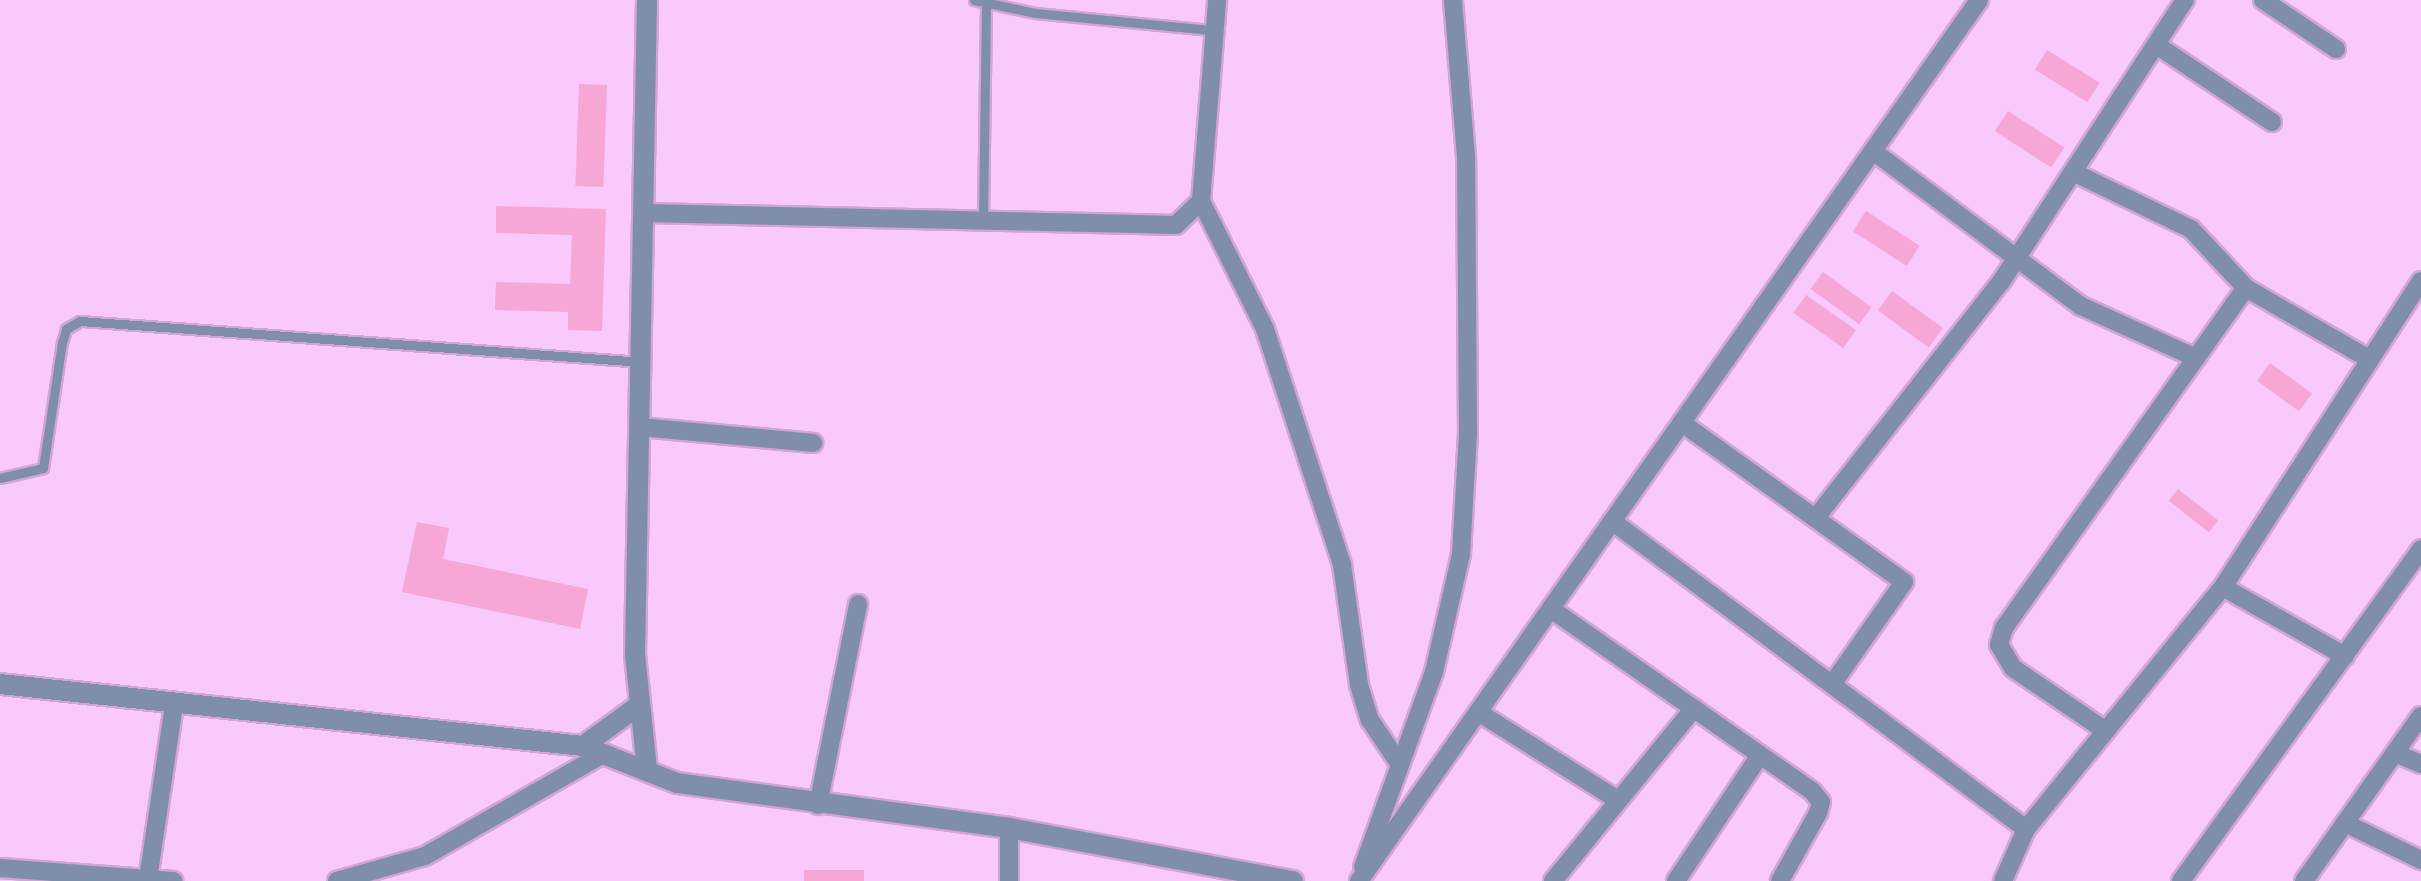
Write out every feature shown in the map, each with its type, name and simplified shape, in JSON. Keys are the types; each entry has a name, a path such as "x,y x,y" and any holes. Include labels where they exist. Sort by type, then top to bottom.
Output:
{"street":[{"path":"647,0 638,706 647,770"},
{"path":"1217,0 1201,201 1265,329 1342,565 1359,685 1370,720 1398,762"},
{"path":"1359,881 1398,762 1434,672 1461,554 1468,434 1466,156 1453,0"},
{"path":"1359,881 1979,0"},
{"path":"1818,515 2017,256 2075,173 2185,0"},
{"path":"2263,0 2336,49"},
{"path":"2158,46 2272,122"},
{"path":"1873,151 2081,306 2196,358"},
{"path":"2075,173 2191,229 2246,288 2367,358"},
{"path":"645,213 1176,225 1201,201"},
{"path":"2003,881 2026,829 2223,587 2367,358 2421,281"},
{"path":"2106,731 2013,668 1999,645 2004,628 2246,288"},
{"path":"1682,423 1818,515 1904,582 1835,680"},
{"path":"641,427 813,443"},
{"path":"1612,521 1835,680 2026,829"},
{"path":"2181,881 2421,549"},
{"path":"2223,587 2345,656"},
{"path":"818,805 858,604"},
{"path":"1551,609 1760,755 1821,802 1780,881"},
{"path":"0,684 174,706 583,746 677,783 818,805 1009,828 1293,881"},
{"path":"148,880 174,706"},
{"path":"583,746 638,706"},
{"path":"1562,878 1618,800 1694,708"},
{"path":"1478,712 1618,800"},
{"path":"2304,881 2421,716"},
{"path":"337,881 400,874 605,753"},
{"path":"2395,753 2421,764"},
{"path":"1676,881 1760,755"},
{"path":"2345,823 2421,860"},
{"path":"1009,828 1009,881"},
{"path":"0,868 174,881"}],"lane":[{"path":"974,0 986,4 1213,30"},
{"path":"983,223 986,4"},
{"path":"0,478 43,468 62,343 66,329 80,321 643,362"}],"building":[{"path":"2047,50 2100,83 2087,102 2035,70"},
{"path":"579,84 607,85 603,187 575,186"},
{"path":"2008,111 2064,147 2051,168 1995,131"},
{"path":"496,206 606,209 602,331 568,330 568,312 495,310 496,282 570,284 572,235 496,233"},
{"path":"1866,211 1920,246 1907,266 1853,231"},
{"path":"1823,272 1872,307 1859,324 1811,289"},
{"path":"1892,291 1943,328 1929,347 1878,310"},
{"path":"1806,295 1856,330 1843,348 1793,313"},
{"path":"2270,363 2312,394 2299,411 2257,381"},
{"path":"2178,489 2218,520 2209,532 2169,501"},
{"path":"417,522 449,528 443,559 588,589 580,629 402,592"},
{"path":"804,870 864,870 864,881 804,881"}]}
